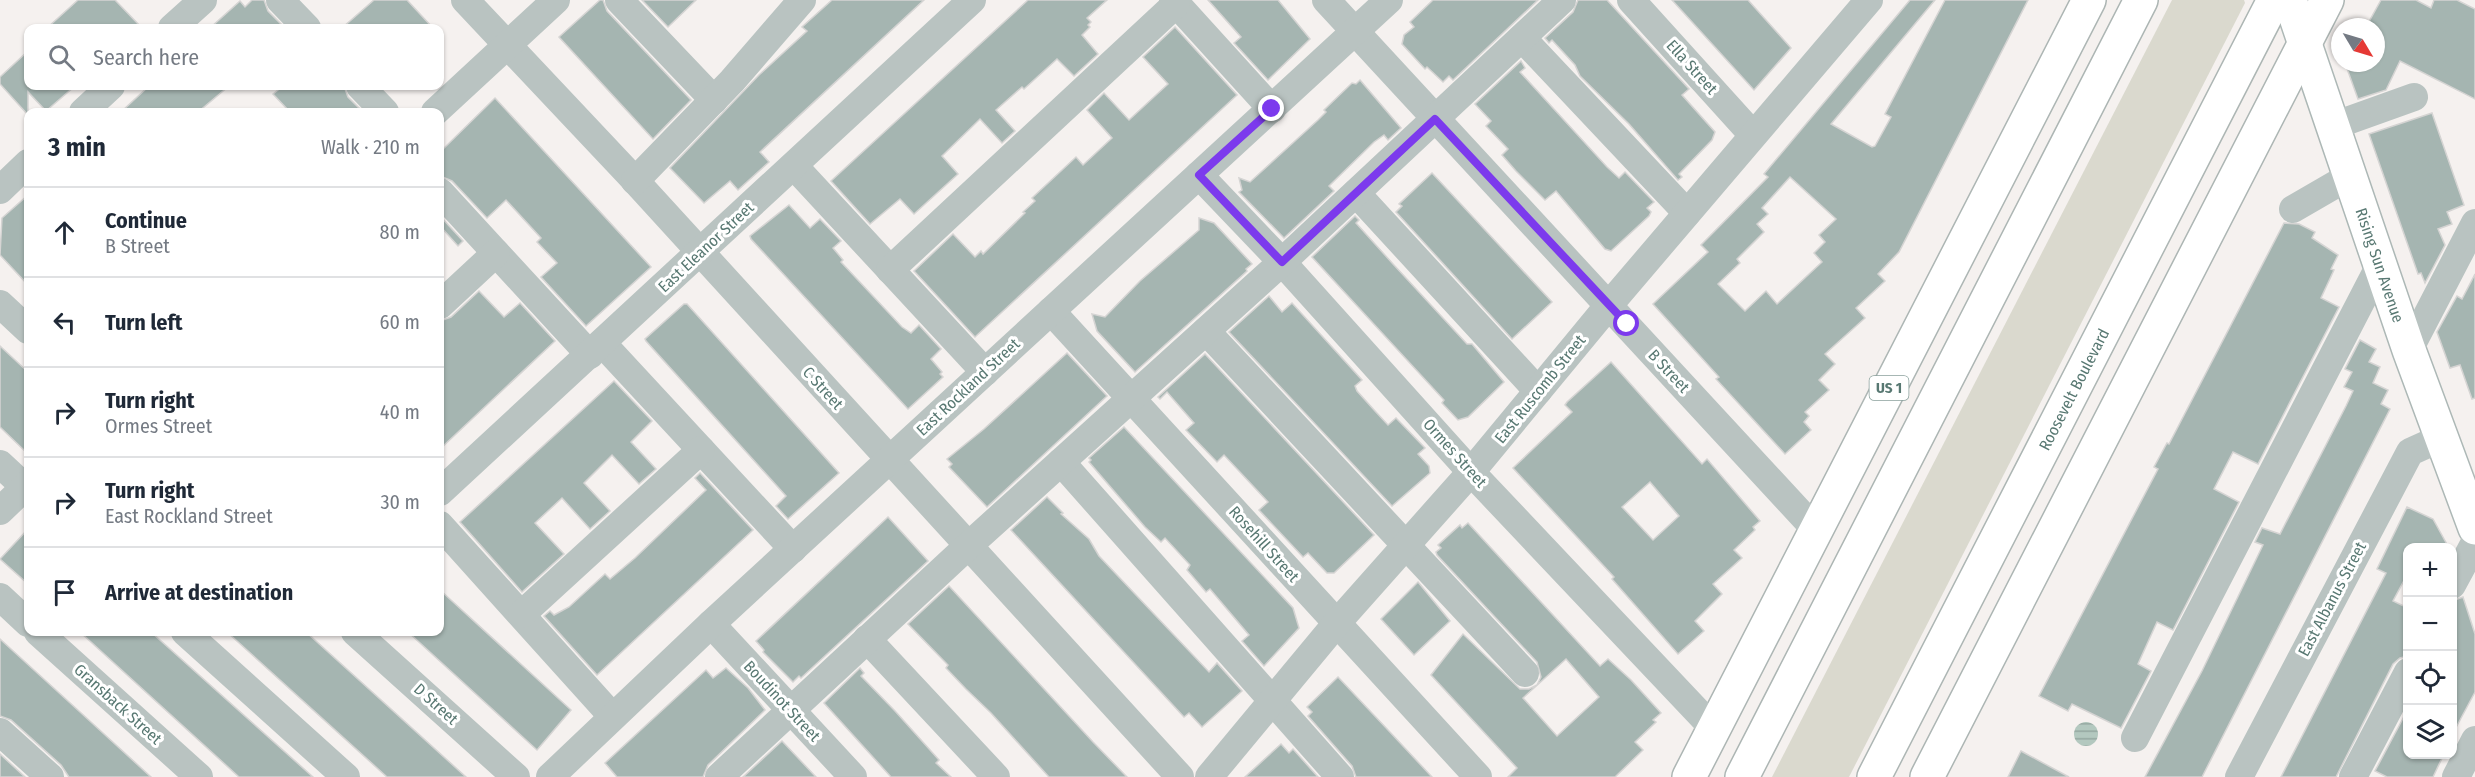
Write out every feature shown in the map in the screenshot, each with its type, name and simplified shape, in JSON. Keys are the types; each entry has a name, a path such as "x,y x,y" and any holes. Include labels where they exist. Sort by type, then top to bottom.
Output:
{"main road":[{"name":"US 1","path":"1689,777 2089,0"},
{"name":"US 1","path":"1742,777 2141,0"},
{"name":"Roosevelt Boulevard","path":"1874,777 2274,0"},
{"name":"Rising Sun Avenue","path":"2290,0 2409,350 2475,528"},
{"path":"1927,777 2327,0"},
{"path":"1958,614 2096,448"}],"street":[{"path":"176,24 203,0"},
{"path":"280,0 303,24"},
{"name":"C Street","path":"465,0 635,181 1180,777"},
{"path":"439,108 556,0"},
{"path":"619,0 714,100"},
{"path":"635,181 714,100 802,0"},
{"name":"East Eleanor Street","path":"444,488 972,0"},
{"name":"B Street","path":"1326,0 1816,530"},
{"name":"East Rockland Street","path":"550,777 711,624 1389,0"},
{"path":"719,777 968,546 1282,262 1562,0"},
{"name":"Ella Street","path":"1631,0 1753,135"},
{"path":"890,270 1174,2 1272,109"},
{"name":"East Ruscomb Street","path":"1209,777 1336,624 1472,472 1609,305 1865,2"},
{"path":"1522,38 1687,213"},
{"path":"86,108 107,90"},
{"path":"364,90 382,108"},
{"path":"2333,126 2414,98"},
{"path":"794,166 985,372"},
{"path":"0,190 24,167"},
{"name":"Ormes Street","path":"1199,175 1282,262 1472,472 1714,729"},
{"path":"2293,209 2350,176"},
{"path":"1356,193 1538,391"},
{"path":"444,196 496,254 701,450 793,549"},
{"path":"2409,350 2475,223"},
{"path":"444,302 496,254"},
{"path":"2135,738 2381,263"},
{"path":"0,304 24,326"},
{"name":"Rosehill Street","path":"1051,311 1478,777"},
{"path":"1206,331 1525,673"},
{"name":"East Albanus Street","path":"2239,777 2409,452 2441,438"},
{"path":"522,614 701,450"},
{"path":"1061,462 1274,699 1287,720 1340,777"},
{"path":"0,464 24,484"},
{"path":"0,511 24,490"},
{"path":"444,529 612,716"},
{"path":"2457,576 2475,542"},
{"path":"0,597 24,619"},
{"name":"Boudinot Street","path":"711,624 853,777"},
{"name":"Gransback Street","path":"42,636 199,777"},
{"path":"189,636 346,777"},
{"name":"D Street","path":"359,636 516,777"},
{"path":"867,639 996,777"},
{"path":"2354,777 2403,682"},
{"path":"0,732 50,777"},
{"path":"2456,777 2475,740"}],"shaded area":[{"path":"2172,0 2244,0 2245,3 1849,777 1772,777"},
{"path":"2086,722 2095,725 2098,734 2095,743 2086,746 2077,743 2074,734 2077,725"}],"building":[{"path":"78,0 115,0 138,24 51,24"},
{"path":"252,0 264,0 268,11 281,24 214,24 240,1 245,7"},
{"path":"374,0 407,0 429,24 347,24"},
{"path":"600,0 603,0 607,11 691,100 653,139 559,37"},
{"path":"642,0 696,0 668,27"},
{"path":"832,0 924,0 760,152 769,162 738,190 730,181 704,203 670,168 759,75 807,31 802,27"},
{"path":"1028,0 1107,0 1087,18 1091,22 1088,25 1090,27 1082,35 1098,54 1074,76 1057,59 1024,89 1022,87 996,110 1015,131 1002,143 980,119 942,156 958,174 914,214 900,199 870,224 831,181"},
{"path":"1208,0 1278,0 1310,39 1268,80 1234,43 1241,37"},
{"path":"1433,0 1538,0 1453,80 1449,76 1443,82 1427,67 1425,69 1402,44 1404,35 1414,27 1410,22"},
{"path":"1578,0 1607,0 1689,89 1682,95 1715,132 1712,140 1679,174 1682,177 1678,180 1629,124 1580,76 1575,65 1552,40 1549,43 1545,38 1573,12"},
{"path":"1672,0 1748,0 1791,48 1754,90"},
{"path":"1910,0 1935,0 1831,124 1872,147 1875,146 1891,117 1885,114 1945,0 2028,0 1899,252 1878,274 1885,281 1856,308 1865,318 1825,354 1835,364 1819,380 1829,390 1805,412 1809,416 1804,422 1811,430 1785,454 1716,379 1719,377 1653,304 1708,252 1701,245 1768,177 1764,174","holes":["1790,177 1836,219 1819,235 1825,242 1814,253 1822,262 1777,304 1766,291 1745,311 1718,284 1740,263 1737,259 1764,232 1757,224 1768,214 1762,208"]},
{"path":"2381,0 2416,0 2431,8 2434,0 2457,0 2475,9 2475,99 2400,61 2386,90 2358,99 2348,72 2385,72 2385,18 2371,18"},
{"path":"1175,27 1237,95 975,337 914,271 953,234 975,257 981,251 983,254 1025,213 1023,212 1035,201 1032,198 1076,157 1083,165 1112,138 1087,110 1104,93 1129,120 1168,84 1143,57"},
{"path":"24,55 24,90 70,90 49,108 43,108 28,92 28,108 24,108 24,111 0,84 0,77"},
{"path":"1521,61 1525,68 1520,72 1607,167 1619,178 1625,172 1654,202 1647,208 1651,212 1649,216 1611,251 1605,249 1556,191 1545,200 1516,171 1502,155 1508,149 1486,126 1491,121 1475,104"},
{"path":"1360,80 1401,128 1388,140 1384,135 1374,142 1329,186 1334,191 1284,238 1239,192 1242,190 1239,178 1250,182 1318,120 1326,112 1324,110 1352,83 1356,84"},
{"path":"145,90 224,90 203,108 125,108"},
{"path":"278,90 345,90 348,97 359,108 286,108 273,94"},
{"path":"495,98 651,267 586,326 541,277 557,263 537,242 541,238 506,200 487,218 452,181 444,178 444,148"},
{"path":"2432,113 2464,205 2447,212 2452,224 2438,229 2445,245 2425,283 2421,273 2418,274 2369,134"},
{"path":"1432,173 1552,302 1512,339 1396,212 1402,206 1399,204"},
{"path":"24,199 24,281 0,255 2,218"},
{"path":"789,205 810,228 820,219 841,241 833,248 843,260 841,262 902,327 911,333 919,325 941,349 931,359 942,372 940,374 943,377 908,409 751,239 750,236"},
{"path":"1355,216 1359,220 1356,223 1467,344 1472,344 1504,382 1468,417 1458,420 1442,403 1444,400 1312,257"},
{"path":"1199,218 1214,223 1252,264 1135,372 1097,331 1092,314 1105,317 1140,281 1199,230"},
{"path":"444,220 463,241 458,246 444,230"},
{"path":"2284,223 2299,224 2315,232 2312,238 2338,255 2321,298 2339,307 2258,464 2233,452 2214,489 2239,502 2173,630 2157,622 2138,664 2151,671 2121,728 2072,704 2068,711 2039,696 2158,469 2154,467 2167,443 2169,444"},
{"path":"2475,274 2475,398 2472,399 2460,365 2450,368 2437,332 2457,296 2462,299"},
{"path":"479,291 504,317 520,303 555,341 444,445 444,320 451,317"},
{"path":"1269,296 1282,312 1292,303 1362,380 1355,386 1357,391 1375,411 1388,425 1396,418 1425,448 1418,454 1429,466 1430,473 1392,506 1229,332"},
{"path":"684,304 687,304 839,473 788,519 776,506 786,496 645,339"},
{"path":"2360,340 2376,349 2369,362 2380,367 2373,383 2388,390 2381,404 2390,409 2202,777 2145,777 2202,671 2263,545 2255,542 2262,528 2280,534 2346,406 2353,391 2344,387 2352,372 2345,369"},
{"path":"0,346 24,368 24,450 0,427"},
{"path":"1067,353 1107,396 987,507 949,467 952,464 947,459 984,429"},
{"path":"1205,354 1374,535 1334,573 1327,573 1308,553 1303,557 1259,510 1268,502 1224,455 1217,462 1186,430 1194,423 1167,392 1160,399 1158,397"},
{"path":"1611,362 1702,464 1707,459 1760,521 1753,527 1755,530 1734,550 1742,558 1713,584 1722,594 1695,621 1704,631 1678,654 1612,579 1614,577 1513,468 1572,412 1565,405","holes":["1650,482 1679,516 1653,540 1622,507"]},
{"path":"614,381 652,421 631,442 656,469 639,484 612,455 584,483 610,511 590,529 562,498 535,523 564,554 522,592 460,522"},
{"path":"1124,427 1293,608 1299,628 1264,666 1242,641 1249,635 1210,589 1206,592 1187,570 1190,565 1165,538 1161,542 1145,527 1089,462 1091,460 1089,458"},
{"path":"700,473 753,530 597,675 544,616 550,611 554,615 569,607 605,574 610,579 635,558 706,490 695,478"},
{"path":"1047,497 1063,513 1061,514 1089,539 1099,556 1209,672 1217,663 1242,691 1202,727 1189,713 1184,717 1011,530"},
{"path":"2407,507 2433,519 2446,543 2403,543 2403,582 2393,601 2403,606 2403,657 2393,664 2336,777 2281,777 2386,573 2377,569"},
{"path":"888,517 928,561 801,678 799,676 793,682 763,652 764,650 756,641"},
{"path":"1468,523 1600,666 1608,659 1661,713 1653,720 1656,722 1635,742 1643,750 1615,777 1508,777 1517,768 1431,675 1463,634 1520,689 1529,689 1537,685 1541,677 1537,662 1437,555 1436,552 1441,548 1438,545 1460,525 1462,528","holes":["1566,659 1599,697 1557,736 1523,698"]},
{"path":"24,533 24,580 0,559"},
{"path":"1418,582 1450,621 1414,655 1381,619"},
{"path":"949,586 1127,777 1049,777 991,713 946,668 948,665 908,624"},
{"path":"444,594 571,710 537,750 412,636 444,636"},
{"path":"2463,597 2475,634 2475,692 2457,726 2457,651 2457,599"},
{"path":"84,636 155,636 313,777 239,777"},
{"path":"231,636 310,636 466,777 387,777"},
{"path":"0,639 151,777 69,777 61,765 11,720 0,716"},
{"path":"726,668 748,688 765,710 708,765 703,777 617,777 605,763 706,670 713,678"},
{"path":"860,668 864,673 861,676 939,760 936,763 951,777 891,777 824,703"},
{"path":"1338,677 1432,777 1356,777 1352,766 1308,716 1312,712 1307,707"},
{"path":"2403,718 2403,759 2442,759 2433,777 2387,777 2375,771"},
{"path":"782,741 816,777 743,777"},
{"path":"1281,744 1289,753 1293,749 1318,777 1245,777"},
{"path":"2021,751 2069,777 2008,777"},
{"path":"0,754 25,777 0,777"}],"route":[{"path":"1272,109 1199,175 1282,262 1435,119 1627,324"}]}
